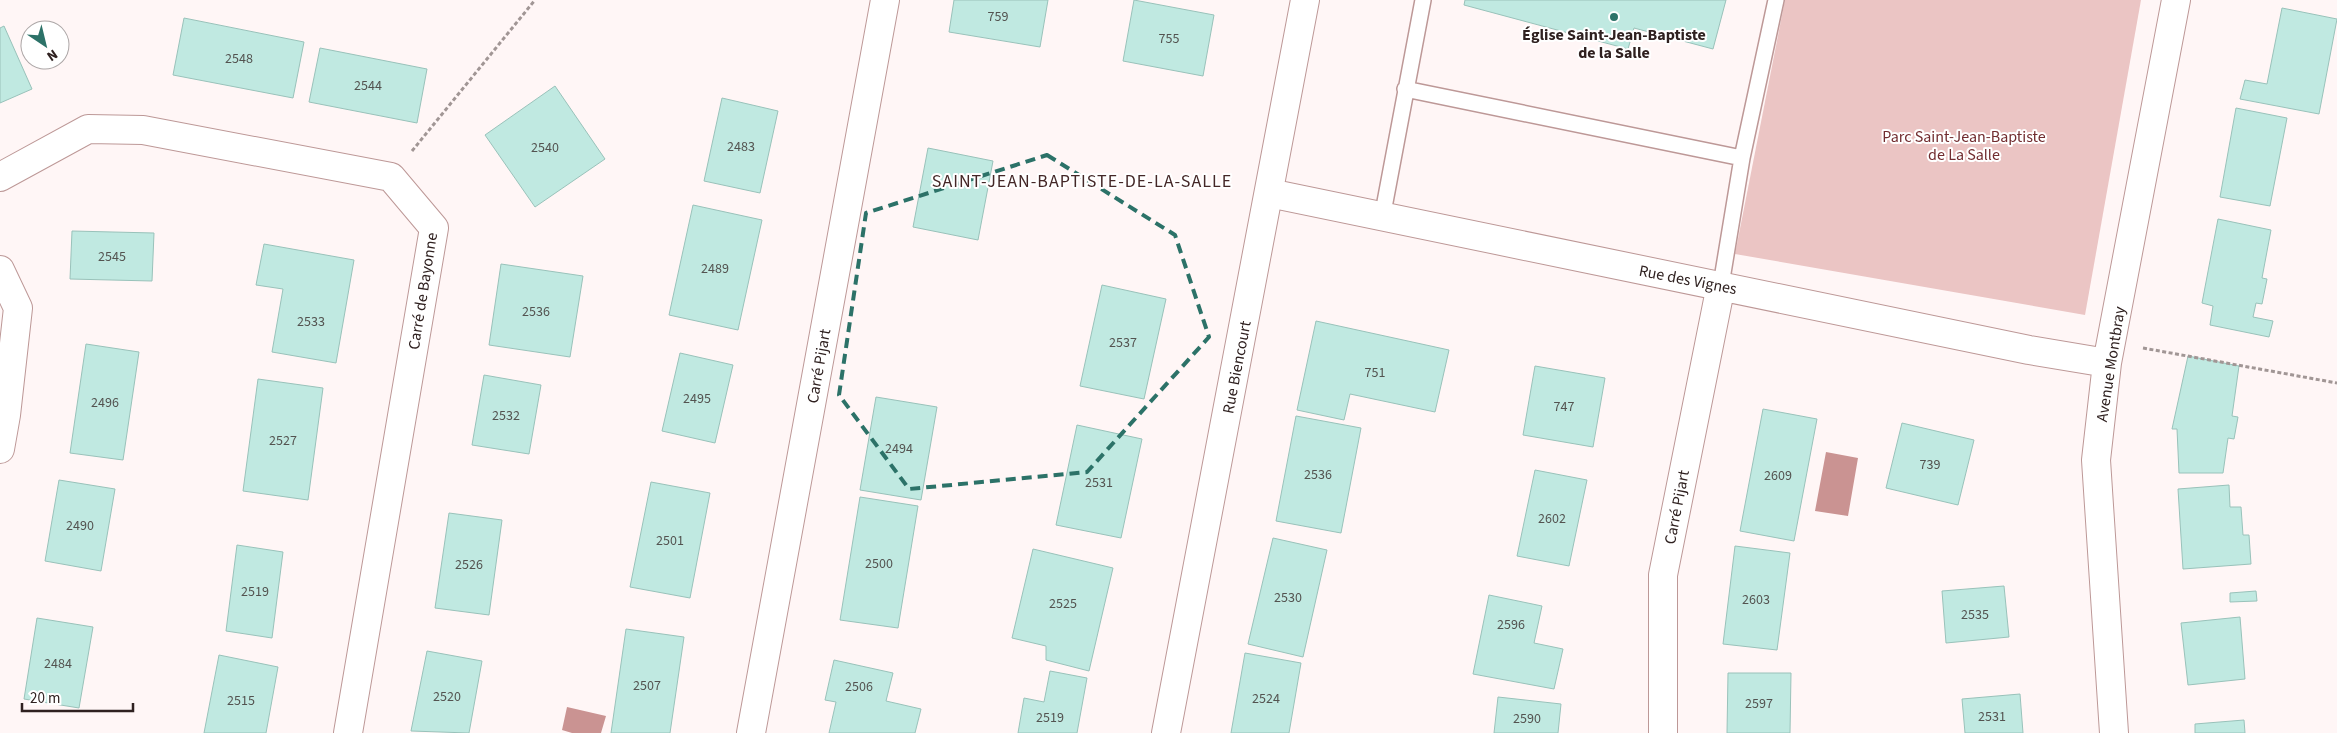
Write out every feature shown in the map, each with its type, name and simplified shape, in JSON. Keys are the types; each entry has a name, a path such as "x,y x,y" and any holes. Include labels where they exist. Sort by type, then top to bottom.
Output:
{"street":[{"name":"Carré Pijart","path":"751,733 885,0"},
{"name":"Rue Biencourt","path":"1166,733 1305,0"},
{"name":"Avenue Montbray","path":"2114,733 2096,460 2110,352 2176,0"},
{"path":"0,177 88,129 143,130 391,177"},
{"name":"Carré de Bayonne","path":"348,733 434,228 391,177"},
{"name":"Rue des Vignes","path":"1269,193 1382,218 1674,278 1721,285 2029,350 2110,352"},
{"path":"0,270 18,308 6,415 0,449"},
{"name":"Carré Pijart","path":"1663,733 1663,575 1721,285"}],"lane":[{"path":"1382,218 1423,0"},
{"path":"1721,285 1742,158 1776,0"},
{"path":"1405,89 1742,158"}],"path":[{"path":"391,177 535,0"},
{"path":"2110,352 2337,383"}],"highlighted area":[{"path":"1047,155 1175,235 1209,337 1087,472 909,489 839,395 866,213"}],"green space":[{"name":"Parc Saint-Jean-Baptiste de La Salle","path":"1785,0 2141,0 2085,315 1735,254"}],"shaded area":[{"path":"1826,452 1858,458 1848,516 1815,511"},
{"path":"567,707 606,716 601,733 572,733 562,730"}],"building":[{"path":"954,0 1048,0 1040,47 949,32"},
{"path":"1134,0 1214,15 1203,76 1123,61"},
{"name":"Église Saint-Jean-Baptiste de la Salle","path":"1465,0 1726,0 1713,49 1634,28 1628,49 1464,5"},
{"path":"2282,8 2337,19 2319,114 2240,99 2245,80 2267,84"},
{"path":"184,18 304,42 293,98 173,75"},
{"path":"4,26 20,62 20,70 24,70 32,89 0,103 0,28"},
{"path":"320,48 427,69 417,123 309,102"},
{"path":"555,86 605,159 535,207 485,135"},
{"path":"722,98 778,111 760,193 704,181"},
{"path":"2236,108 2287,118 2270,206 2220,197"},
{"path":"928,148 993,161 978,240 913,227"},
{"path":"693,205 762,220 738,330 669,315"},
{"path":"2218,219 2271,230 2262,278 2267,279 2262,304 2256,303 2253,317 2273,321 2269,337 2210,325 2213,306 2202,303"},
{"path":"72,231 154,233 152,281 70,279"},
{"path":"264,244 354,260 336,363 272,352 283,289 256,285"},
{"path":"501,264 583,276 570,357 489,345"},
{"path":"1102,285 1166,299 1144,399 1080,386"},
{"path":"1316,321 1449,350 1435,412 1350,394 1344,420 1297,410"},
{"path":"86,344 139,352 123,460 70,453"},
{"path":"680,353 733,365 715,443 662,431"},
{"path":"2188,356 2239,366 2232,416 2238,417 2234,439 2228,438 2223,473 2179,473 2177,429 2172,429"},
{"path":"1535,366 1605,378 1593,447 1523,435"},
{"path":"484,375 541,385 529,454 472,445"},
{"path":"258,379 323,388 308,500 243,491"},
{"path":"876,397 937,407 921,500 860,490"},
{"path":"1763,409 1817,419 1794,541 1740,531"},
{"path":"1296,416 1361,428 1341,533 1276,521"},
{"path":"1902,423 1974,440 1958,505 1886,488"},
{"path":"1077,425 1142,439 1121,538 1056,525"},
{"path":"1535,470 1587,480 1569,566 1517,556"},
{"path":"59,480 115,489 101,571 45,561"},
{"path":"651,482 710,493 690,598 630,587"},
{"path":"2229,485 2230,507 2241,507 2243,535 2249,535 2251,564 2183,569 2178,489"},
{"path":"860,497 918,506 898,628 840,620"},
{"path":"449,513 502,520 489,615 435,608"},
{"path":"1273,538 1327,550 1303,657 1248,644"},
{"path":"237,545 283,552 272,638 226,631"},
{"path":"1735,546 1790,553 1777,650 1723,644"},
{"path":"1033,549 1113,568 1089,671 1046,660 1046,646 1012,638"},
{"path":"2004,586 2009,637 1946,643 1942,591"},
{"path":"2256,591 2257,601 2230,602 2230,593"},
{"path":"1489,595 1542,606 1534,643 1563,649 1554,689 1473,674"},
{"path":"2240,617 2245,679 2188,685 2181,623"},
{"path":"37,618 93,627 79,708 24,699"},
{"path":"626,629 684,637 670,733 611,733"},
{"path":"427,651 482,661 469,733 411,731"},
{"path":"1245,653 1301,663 1289,733 1231,733"},
{"path":"219,655 278,667 266,733 204,733"},
{"path":"834,660 893,673 886,701 921,709 915,733 829,733 836,702 825,700"},
{"path":"1050,671 1087,678 1077,733 1018,733 1024,698 1044,702"},
{"path":"1728,673 1791,673 1790,733 1727,733"},
{"path":"2020,694 2023,733 1965,733 1962,699"},
{"path":"1498,697 1561,704 1558,733 1494,733"},
{"path":"2244,720 2245,733 2195,733 2195,724"}],"place":[{"name":"Église Saint-Jean-Baptiste de la Salle","path":"1614,17"}],"district":[{"name":"SAINT-JEAN-BAPTISTE-DE-LA-SALLE","path":"1082,181"}]}
